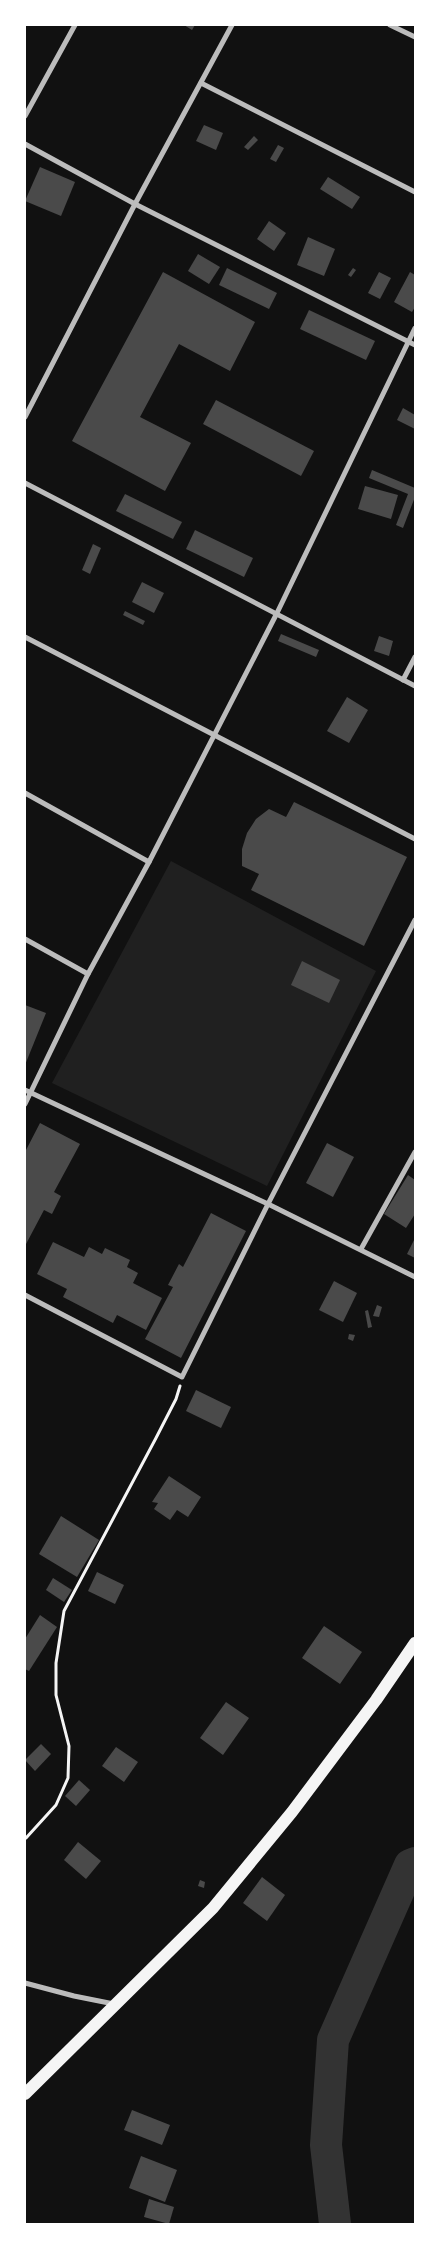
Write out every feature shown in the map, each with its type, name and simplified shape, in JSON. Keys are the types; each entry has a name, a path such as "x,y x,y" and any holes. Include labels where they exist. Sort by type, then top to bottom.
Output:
{"main road":[{"path":"25,2094 213,1908 292,1812 376,1700 415,1643"}],"street":[{"path":"25,116 75,25"},
{"path":"25,417 135,204 232,25"},
{"path":"390,25 415,37"},
{"path":"201,83 415,192"},
{"path":"25,144 135,204 415,345"},
{"path":"25,1104 88,974 149,862 277,613 415,328"},
{"path":"25,483 415,686"},
{"path":"25,637 415,839"},
{"path":"404,680 415,657"},
{"path":"25,792 149,862"},
{"path":"25,1295 182,1377 268,1204 415,920"},
{"path":"25,939 88,974"},
{"path":"25,1090 268,1204 415,1276"},
{"path":"361,1249 415,1152"},
{"path":"25,1983 117,2005"}],"path":[{"path":"26,1838 56,1805 68,1778 69,1746 56,1695 56,1663 64,1611 160,1431 176,1399 182,1377"}],"shaded area":[{"path":"171,861 376,971 267,1186 52,1083"}],"building":[{"path":"184,25 195,25 192,30"},
{"path":"204,125 223,133 216,150 196,141"},
{"path":"254,136 258,140 248,150 244,147"},
{"path":"278,145 284,148 276,162 270,159"},
{"path":"40,167 75,182 61,216 25,201"},
{"path":"328,177 360,197 352,209 320,189"},
{"path":"269,221 286,233 274,251 257,239"},
{"path":"308,237 335,249 324,276 297,265"},
{"path":"198,254 220,267 209,284 188,271"},
{"path":"227,268 277,293 269,309 219,285"},
{"path":"353,268 356,270 351,277 348,275"},
{"path":"163,272 255,322 230,371 179,344 140,417 191,443 165,491 72,441"},
{"path":"379,272 391,278 380,299 368,293"},
{"path":"410,272 415,275 415,307 412,312 394,302"},
{"path":"309,310 375,341 366,360 300,329"},
{"path":"216,400 314,451 301,476 203,424"},
{"path":"403,408 415,415 415,429 397,420"},
{"path":"372,470 415,488 415,497 403,528 396,525 408,494 369,478"},
{"path":"365,486 398,495 391,519 358,509"},
{"path":"125,494 182,522 173,539 116,511"},
{"path":"195,530 253,558 244,577 186,549"},
{"path":"93,544 101,548 90,574 82,570"},
{"path":"142,582 164,593 154,613 132,602"},
{"path":"125,611 145,621 143,625 123,615"},
{"path":"281,634 319,650 316,657 278,641"},
{"path":"379,636 393,641 389,656 374,651"},
{"path":"347,697 368,710 349,743 327,731"},
{"path":"294,802 407,857 364,946 251,890 259,874 242,866 242,849 247,833 256,819 269,809 286,817"},
{"path":"302,961 340,980 329,1003 291,985"},
{"path":"25,1005 46,1013 25,1065"},
{"path":"40,1123 80,1144 54,1192 61,1196 52,1214 44,1210 25,1246 25,1152"},
{"path":"327,1143 354,1157 333,1197 306,1183"},
{"path":"408,1175 415,1180 415,1214 406,1228 384,1214"},
{"path":"211,1213 246,1231 181,1358 145,1339 173,1287 168,1285 179,1264 183,1267"},
{"path":"415,1238 415,1258 407,1254"},
{"path":"53,1242 84,1257 89,1247 102,1254 105,1248 130,1260 127,1267 138,1273 133,1283 162,1298 146,1330 117,1315 113,1323 63,1297 67,1289 37,1274"},
{"path":"334,1281 357,1293 343,1322 319,1310"},
{"path":"377,1305 382,1307 379,1317 373,1316"},
{"path":"368,1310 372,1327 368,1328 365,1311"},
{"path":"349,1334 355,1335 353,1341 348,1339"},
{"path":"196,1390 231,1407 221,1428 186,1411"},
{"path":"169,1476 201,1497 188,1517 177,1510 170,1520 154,1509 158,1503 152,1502"},
{"path":"61,1516 99,1540 77,1577 39,1554"},
{"path":"97,1572 124,1585 115,1604 88,1591"},
{"path":"53,1578 72,1590 64,1602 46,1590"},
{"path":"40,1615 57,1627 29,1671 25,1669 25,1639"},
{"path":"324,1626 362,1652 340,1684 302,1658"},
{"path":"226,1702 249,1718 223,1755 200,1738"},
{"path":"41,1744 51,1754 35,1771 25,1760"},
{"path":"116,1747 138,1762 124,1782 102,1766"},
{"path":"79,1780 90,1790 76,1806 65,1796"},
{"path":"78,1842 101,1861 86,1879 64,1860"},
{"path":"262,1877 285,1895 267,1921 243,1903"},
{"path":"200,1880 205,1882 204,1888 198,1886"},
{"path":"132,2110 170,2125 162,2145 124,2130"},
{"path":"141,2156 177,2170 165,2202 129,2188"},
{"path":"149,2199 174,2207 169,2224 144,2217"}],"waterway":[{"path":"335,2224 326,2145 333,2040 410,1865 415,1863"}]}
